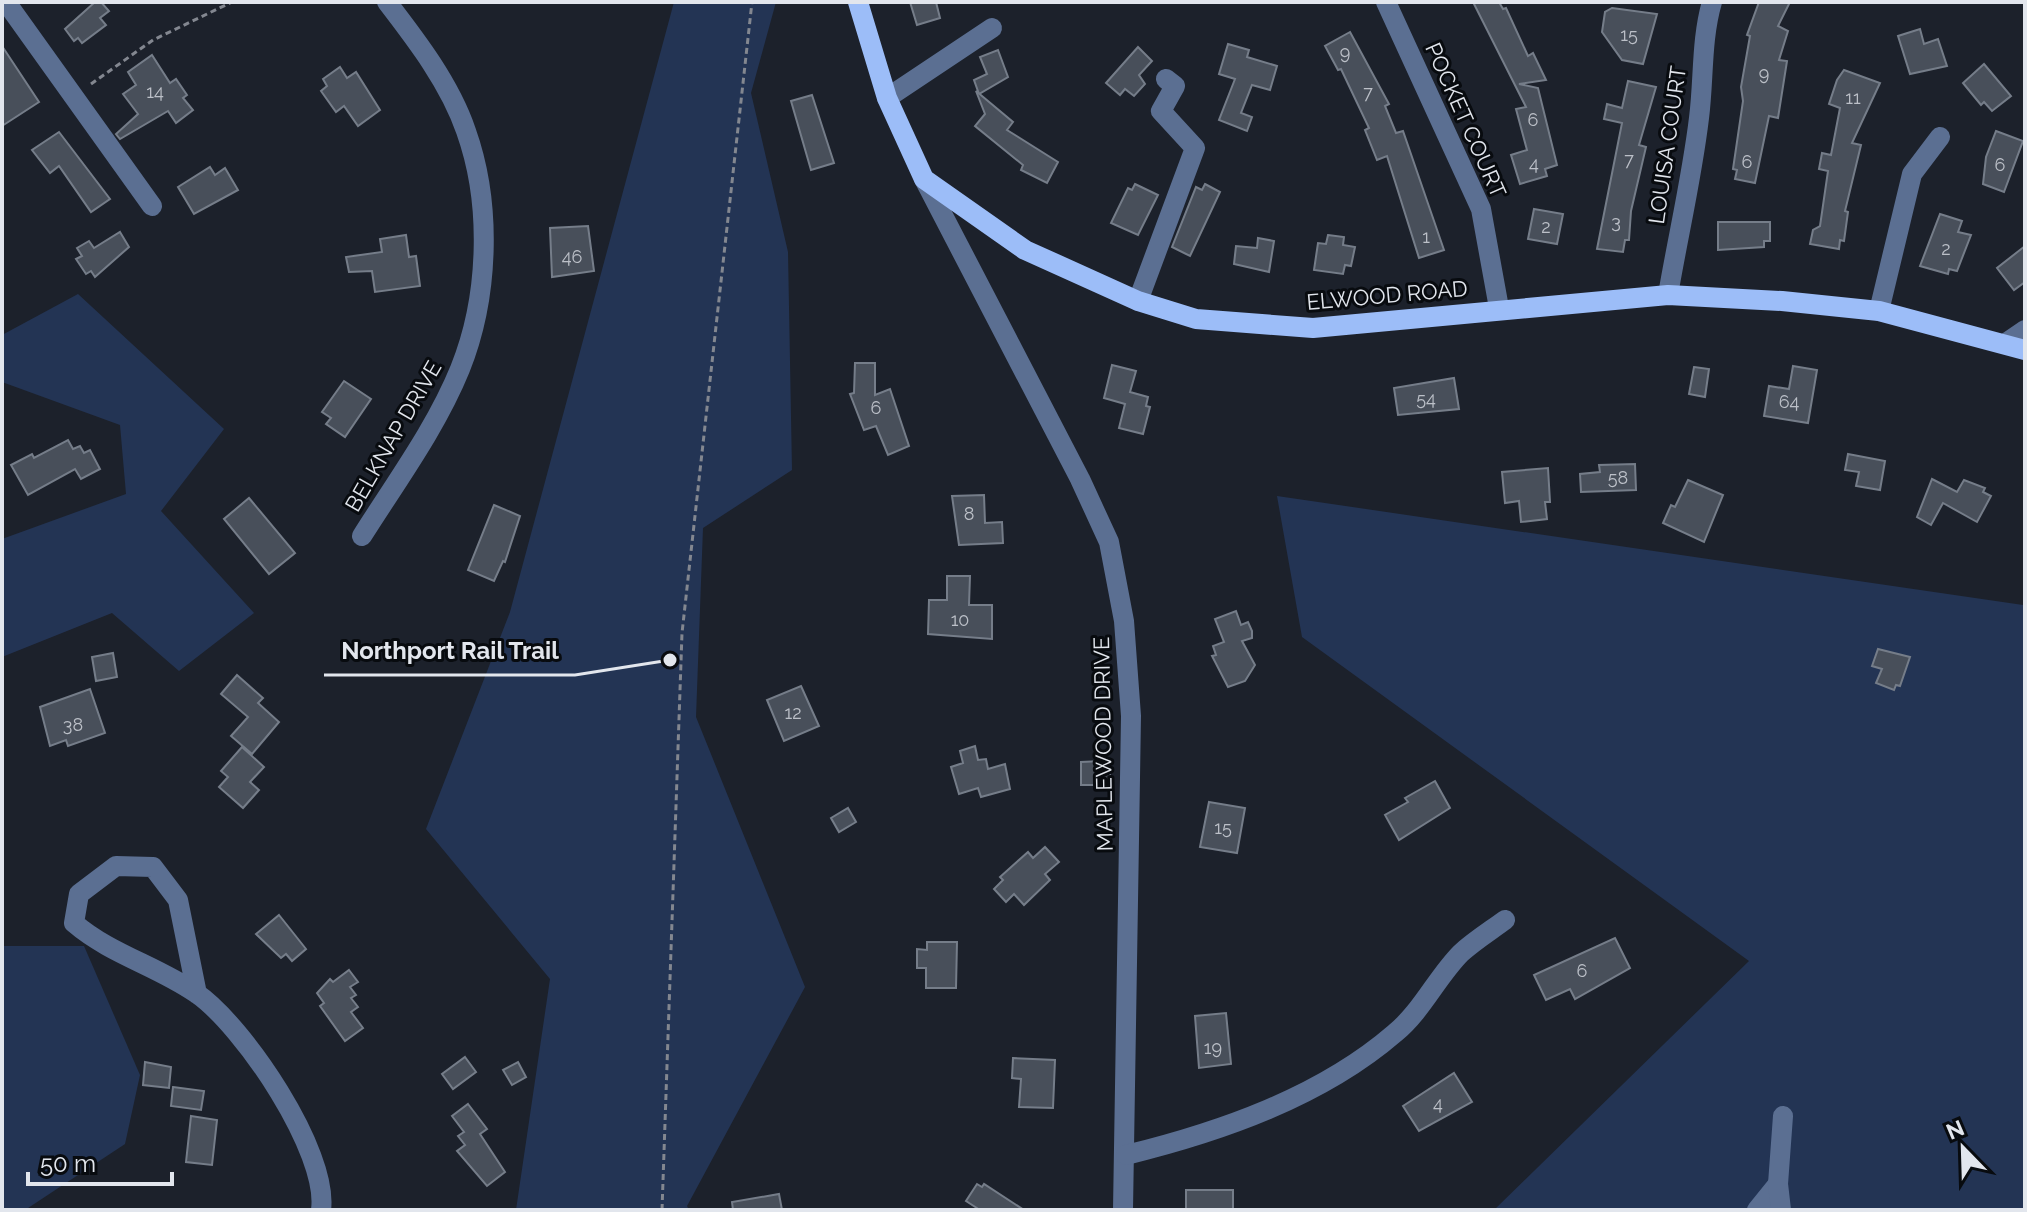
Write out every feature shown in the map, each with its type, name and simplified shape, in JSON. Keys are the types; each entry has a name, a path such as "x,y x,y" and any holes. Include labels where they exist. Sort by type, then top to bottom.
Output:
{"main road":[{"path":"858,2 887,98 924,179"},
{"name":"ELWOOD ROAD","path":"924,179 1025,250 1138,301 1196,319 1313,328 1388,323 1499,308 1668,295 1782,301 1879,311 2016,346"}],"street":[{"path":"6,2 152,206"},
{"name":"BELKNAP DRIVE","path":"362,536 429,431 461,368 477,312 484,251 480,186 466,131 445,84 387,2"},
{"name":"POCKET COURT","path":"1386,2 1481,209 1499,308"},
{"name":"LOUISA COURT","path":"1668,295 1699,123 1704,78 1704,32 1712,2"},
{"path":"887,98 992,28"},
{"path":"1138,301 1195,148 1161,111 1175,86 1166,79"},
{"path":"1879,311 1912,174 1940,137"},
{"name":"MAPLEWOOD DRIVE","path":"924,179 1080,479 1109,542 1124,621 1131,716 1123,1210"},
{"path":"2016,346 2025,330"},
{"path":"197,994 178,900 153,867 116,866 79,894 74,923 197,994 232,1030 284,1097 309,1147 323,1198 321,1210"},
{"path":"1126,1155 1184,1141 1316,1087 1357,1063 1398,1032 1461,954 1505,920"},
{"path":"1781,1210 1778,1184 1783,1116"},
{"path":"1757,1210 1778,1184"}],"path":[{"path":"73,97 153,40 232,2"},
{"path":"662,1210 682,633 752,2"}],"shaded area":[{"path":"674,2 776,2 751,93 788,252 792,470 703,528 696,717 805,987 687,1206 689,1210 516,1210 550,979 426,829 510,612"},
{"path":"78,294 224,429 161,511 254,613 179,671 112,613 2,657 2,539 126,494 120,425 2,382 2,335"},
{"path":"1277,496 2023,605 2025,1210 1494,1210 1749,961 1302,637"},
{"path":"2,946 84,946 140,1075 125,1144 25,1210 2,1210"}],"building":[{"path":"95,2 101,2 109,11 100,18 106,25 82,43 78,38 74,41 65,29"},
{"path":"910,2 936,2 940,18 917,25"},
{"path":"1473,2 1499,2 1503,9 1506,8 1528,56 1533,53 1546,80 1519,84 1538,88 1557,165 1545,169 1547,176 1520,184 1511,155 1527,150 1516,109 1526,107"},
{"path":"1759,2 1790,2 1778,26 1788,31 1779,60 1787,61 1778,118 1769,116 1755,183 1735,179 1737,170 1733,169 1743,101 1741,87 1750,36 1747,35"},
{"path":"1612,8 1657,14 1643,64 1622,60 1602,32 1605,12"},
{"path":"1920,29 1924,44 1938,39 1947,66 1910,74 1898,36"},
{"path":"1350,32 1389,104 1385,106 1396,133 1403,131 1444,250 1419,258 1387,156 1377,160 1365,130 1369,128 1341,69 1338,70 1325,46"},
{"path":"1228,44 1249,50 1247,57 1277,66 1270,90 1252,85 1241,113 1252,117 1247,131 1219,120 1235,79 1219,74"},
{"path":"2,46 39,102 2,126"},
{"path":"1138,47 1152,61 1139,75 1145,84 1134,96 1125,89 1120,95 1106,83"},
{"path":"998,50 1008,77 979,94 974,80 987,74 980,57"},
{"path":"152,55 170,83 176,79 187,95 183,98 193,110 176,123 168,111 120,139 116,134 138,114 123,94 136,85 128,72"},
{"path":"1984,64 2011,96 1992,111 1984,102 1981,105 1963,83"},
{"path":"340,67 347,78 356,72 380,110 358,126 344,106 336,112 321,91 327,86 323,79"},
{"path":"1844,70 1880,83 1852,143 1861,145 1845,211 1848,212 1844,241 1840,240 1839,249 1810,244 1813,230 1820,226 1828,171 1819,169 1822,153 1831,155 1840,108 1829,104"},
{"path":"1628,81 1656,87 1639,145 1646,147 1631,211 1629,240 1625,240 1623,252 1597,249 1622,123 1604,119 1607,104 1622,108"},
{"path":"976,91 1013,122 1007,130 1058,162 1047,183 1021,170 1023,165 975,126 985,114"},
{"path":"812,95 834,163 811,170 791,101"},
{"path":"1996,131 2023,141 2004,192 1983,184 1986,157"},
{"path":"59,132 110,199 91,212 59,166 50,173 32,150"},
{"path":"210,167 215,175 225,168 238,190 194,214 178,187"},
{"path":"1135,184 1158,195 1138,235 1111,223 1128,188 1132,190"},
{"path":"1205,184 1220,192 1190,256 1172,247 1196,187 1202,190"},
{"path":"1534,209 1563,214 1557,244 1528,239"},
{"path":"1940,214 1962,221 1958,232 1971,235 1957,271 1949,269 1948,274 1920,266"},
{"path":"1718,222 1770,222 1770,241 1764,241 1764,247 1718,250"},
{"path":"588,226 594,271 552,277 550,228"},
{"path":"120,232 129,247 95,277 91,271 86,274 76,259 82,256 77,248 89,241 94,248"},
{"path":"406,235 409,257 416,256 420,286 375,292 372,271 349,272 346,257 382,252 380,239"},
{"path":"1328,235 1344,237 1343,245 1355,247 1351,266 1345,265 1343,274 1314,270 1318,243 1326,244"},
{"path":"1258,238 1274,241 1269,272 1234,264 1236,246 1257,248"},
{"path":"2025,246 2025,282 2014,290 1997,268"},
{"path":"855,363 875,363 875,395 890,389 909,446 888,455 876,426 864,430 850,394 854,393"},
{"path":"1112,365 1136,371 1130,392 1148,397 1146,406 1150,407 1143,434 1119,428 1125,404 1104,398"},
{"path":"1793,366 1817,370 1808,423 1764,416 1769,386 1789,389"},
{"path":"1694,367 1709,369 1705,397 1689,394"},
{"path":"1454,378 1459,409 1398,415 1394,388"},
{"path":"344,381 371,399 345,437 326,424 331,418 322,412"},
{"path":"68,440 73,449 80,446 84,453 90,450 100,469 81,479 75,469 28,495 11,465 32,454 34,458"},
{"path":"1848,454 1885,461 1880,490 1856,486 1859,472 1845,470"},
{"path":"1635,464 1636,490 1581,492 1580,474 1600,472 1599,465"},
{"path":"1548,468 1550,502 1545,502 1547,519 1521,522 1519,501 1505,503 1502,472"},
{"path":"1932,479 1957,492 1964,480 1985,488 1983,492 1991,496 1977,522 1943,503 1931,525 1917,517"},
{"path":"1688,480 1723,495 1704,542 1663,523"},
{"path":"984,495 985,523 1002,522 1003,543 959,545 952,496"},
{"path":"249,498 295,553 269,574 224,519"},
{"path":"494,505 520,516 505,562 494,581 468,570"},
{"path":"947,576 970,576 969,605 992,605 992,639 928,634 929,600 947,600"},
{"path":"1236,611 1241,625 1248,622 1252,631 1252,638 1242,641 1255,665 1245,681 1228,687 1212,656 1216,655 1213,646 1224,642 1215,619"},
{"path":"1878,649 1910,657 1900,686 1896,685 1894,690 1876,683 1882,669 1872,666"},
{"path":"113,653 117,677 96,681 92,657"},
{"path":"237,675 263,698 258,703 279,722 252,754 231,736 248,717 221,694"},
{"path":"801,686 819,726 784,741 767,700"},
{"path":"90,689 105,733 68,746 66,740 50,746 40,707"},
{"path":"975,746 978,760 986,759 988,769 1005,764 1010,789 981,797 978,788 959,794 951,767 963,763 960,751"},
{"path":"242,747 264,767 250,782 259,790 243,808 219,787 228,777 221,771"},
{"path":"1102,761 1102,767 1110,767 1110,785 1081,785 1081,762"},
{"path":"1435,781 1450,808 1399,840 1385,815 1408,802 1405,798"},
{"path":"1209,802 1245,808 1237,853 1200,847"},
{"path":"848,808 856,822 839,832 831,818"},
{"path":"1045,847 1059,862 1045,874 1050,880 1024,905 1014,894 1006,902 994,889 1003,880 1000,877 1028,852 1033,858"},
{"path":"279,915 306,949 292,961 286,954 281,958 256,934"},
{"path":"1615,938 1630,968 1575,999 1570,989 1546,1000 1534,975"},
{"path":"927,942 957,942 956,988 926,988 926,968 917,968 917,949 927,950"},
{"path":"349,970 358,982 350,987 356,995 351,998 358,1007 351,1012 363,1028 345,1041 320,1006 324,1003 317,993 330,979 333,982"},
{"path":"1226,1013 1231,1064 1199,1068 1195,1016"},
{"path":"465,1057 476,1072 453,1089 442,1074"},
{"path":"1013,1058 1055,1060 1053,1108 1019,1107 1021,1079 1012,1078"},
{"path":"145,1062 171,1067 169,1088 143,1085"},
{"path":"518,1062 526,1077 512,1085 503,1070"},
{"path":"1454,1073 1472,1102 1419,1131 1403,1106"},
{"path":"173,1087 204,1091 201,1110 171,1106"},
{"path":"468,1104 487,1129 480,1134 505,1172 487,1186 457,1151 465,1145 458,1136 464,1132 452,1116"},
{"path":"191,1116 217,1120 212,1165 186,1162"},
{"path":"977,1184 982,1187 984,1184 1024,1210 980,1210 966,1201"},
{"path":"1186,1190 1233,1190 1233,1210 1186,1210"},
{"path":"779,1194 782,1210 733,1210 732,1202"}],"place":[{"name":"Northport Rail Trail","path":"670,660"}]}
